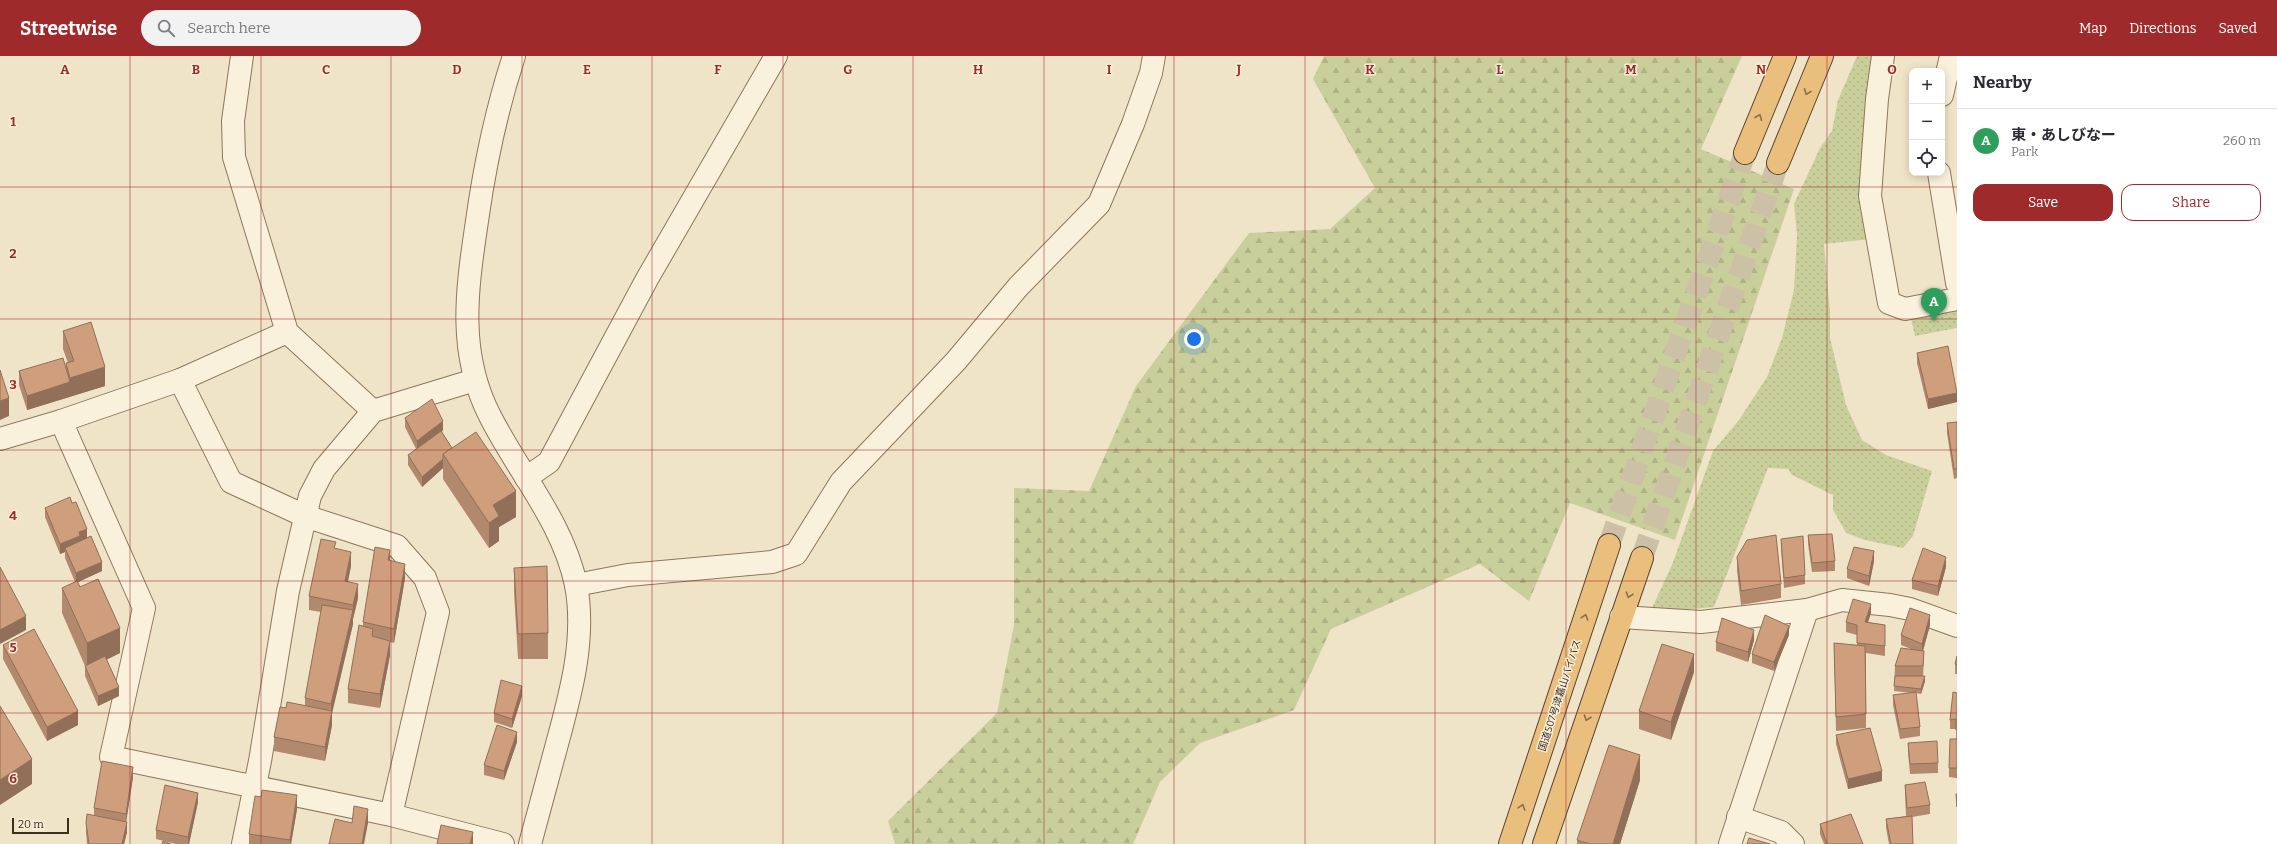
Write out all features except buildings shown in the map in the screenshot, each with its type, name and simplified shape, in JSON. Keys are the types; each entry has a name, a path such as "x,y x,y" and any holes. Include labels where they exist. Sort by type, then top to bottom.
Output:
{"highway":[{"path":"1745,153 1785,56"},
{"path":"1778,163 1822,56"},
{"name":"国道507号津嘉山バイパス","path":"1510,844 1609,545"},
{"path":"1544,844 1642,558"}],"street":[{"path":"242,56 233,121 234,157 287,332 373,410"},
{"path":"514,56 498,105 485,165 467,289 467,334 475,380 489,415 556,529 576,585 579,632 572,689 530,844"},
{"path":"526,478 548,462 651,272 776,56"},
{"path":"576,585 628,575 772,562 796,554 841,482 956,361 1018,287 1099,204 1133,124 1151,73 1154,56"},
{"path":"1883,56 1877,99 1870,196 1889,303 1905,309 1957,299"},
{"path":"1945,82 1951,56"},
{"path":"1939,176 1957,283"},
{"path":"0,439 61,421 180,380 287,332"},
{"path":"180,380 231,482 305,516 397,546 425,578 438,612 391,815"},
{"path":"243,844 255,787 288,591 310,496 324,469 373,410 475,380"},
{"path":"61,421 144,608 111,757 391,815 503,844"},
{"path":"1621,617 1701,622 1807,610 1842,600 1890,605 1910,609 1957,626"},
{"path":"1730,844 1807,610"},
{"path":"1738,817 1781,832 1793,844"}],"green space":[{"path":"1324,56 1742,56 1701,149 1794,189 1675,540 1570,503 1529,601 1480,564 1331,629 1294,710 1200,743 1160,782 1133,844 895,844 888,821 997,713 1014,625 1014,488 1089,491 1136,386 1249,233 1330,229 1375,188 1313,79"},
{"path":"1857,56 1872,56 1871,239 1824,244 1830,312 1830,338 1846,405 1862,440 1886,455 1932,471 1913,536 1903,548 1865,540 1846,533 1833,510 1833,495 1792,475 1788,469 1768,468 1714,607 1671,611 1651,610 1672,565 1713,451 1739,420 1767,377 1782,338 1794,290 1797,235 1794,204 1820,148 1832,131 1838,100"},
{"path":"1957,304 1957,328 1915,336 1910,314"}],"tunnel":[{"path":"1609,545 1745,153"},
{"path":"1642,558 1778,163"}],"place":[{"name":"東・あしびなー","path":"1934,321"}]}
